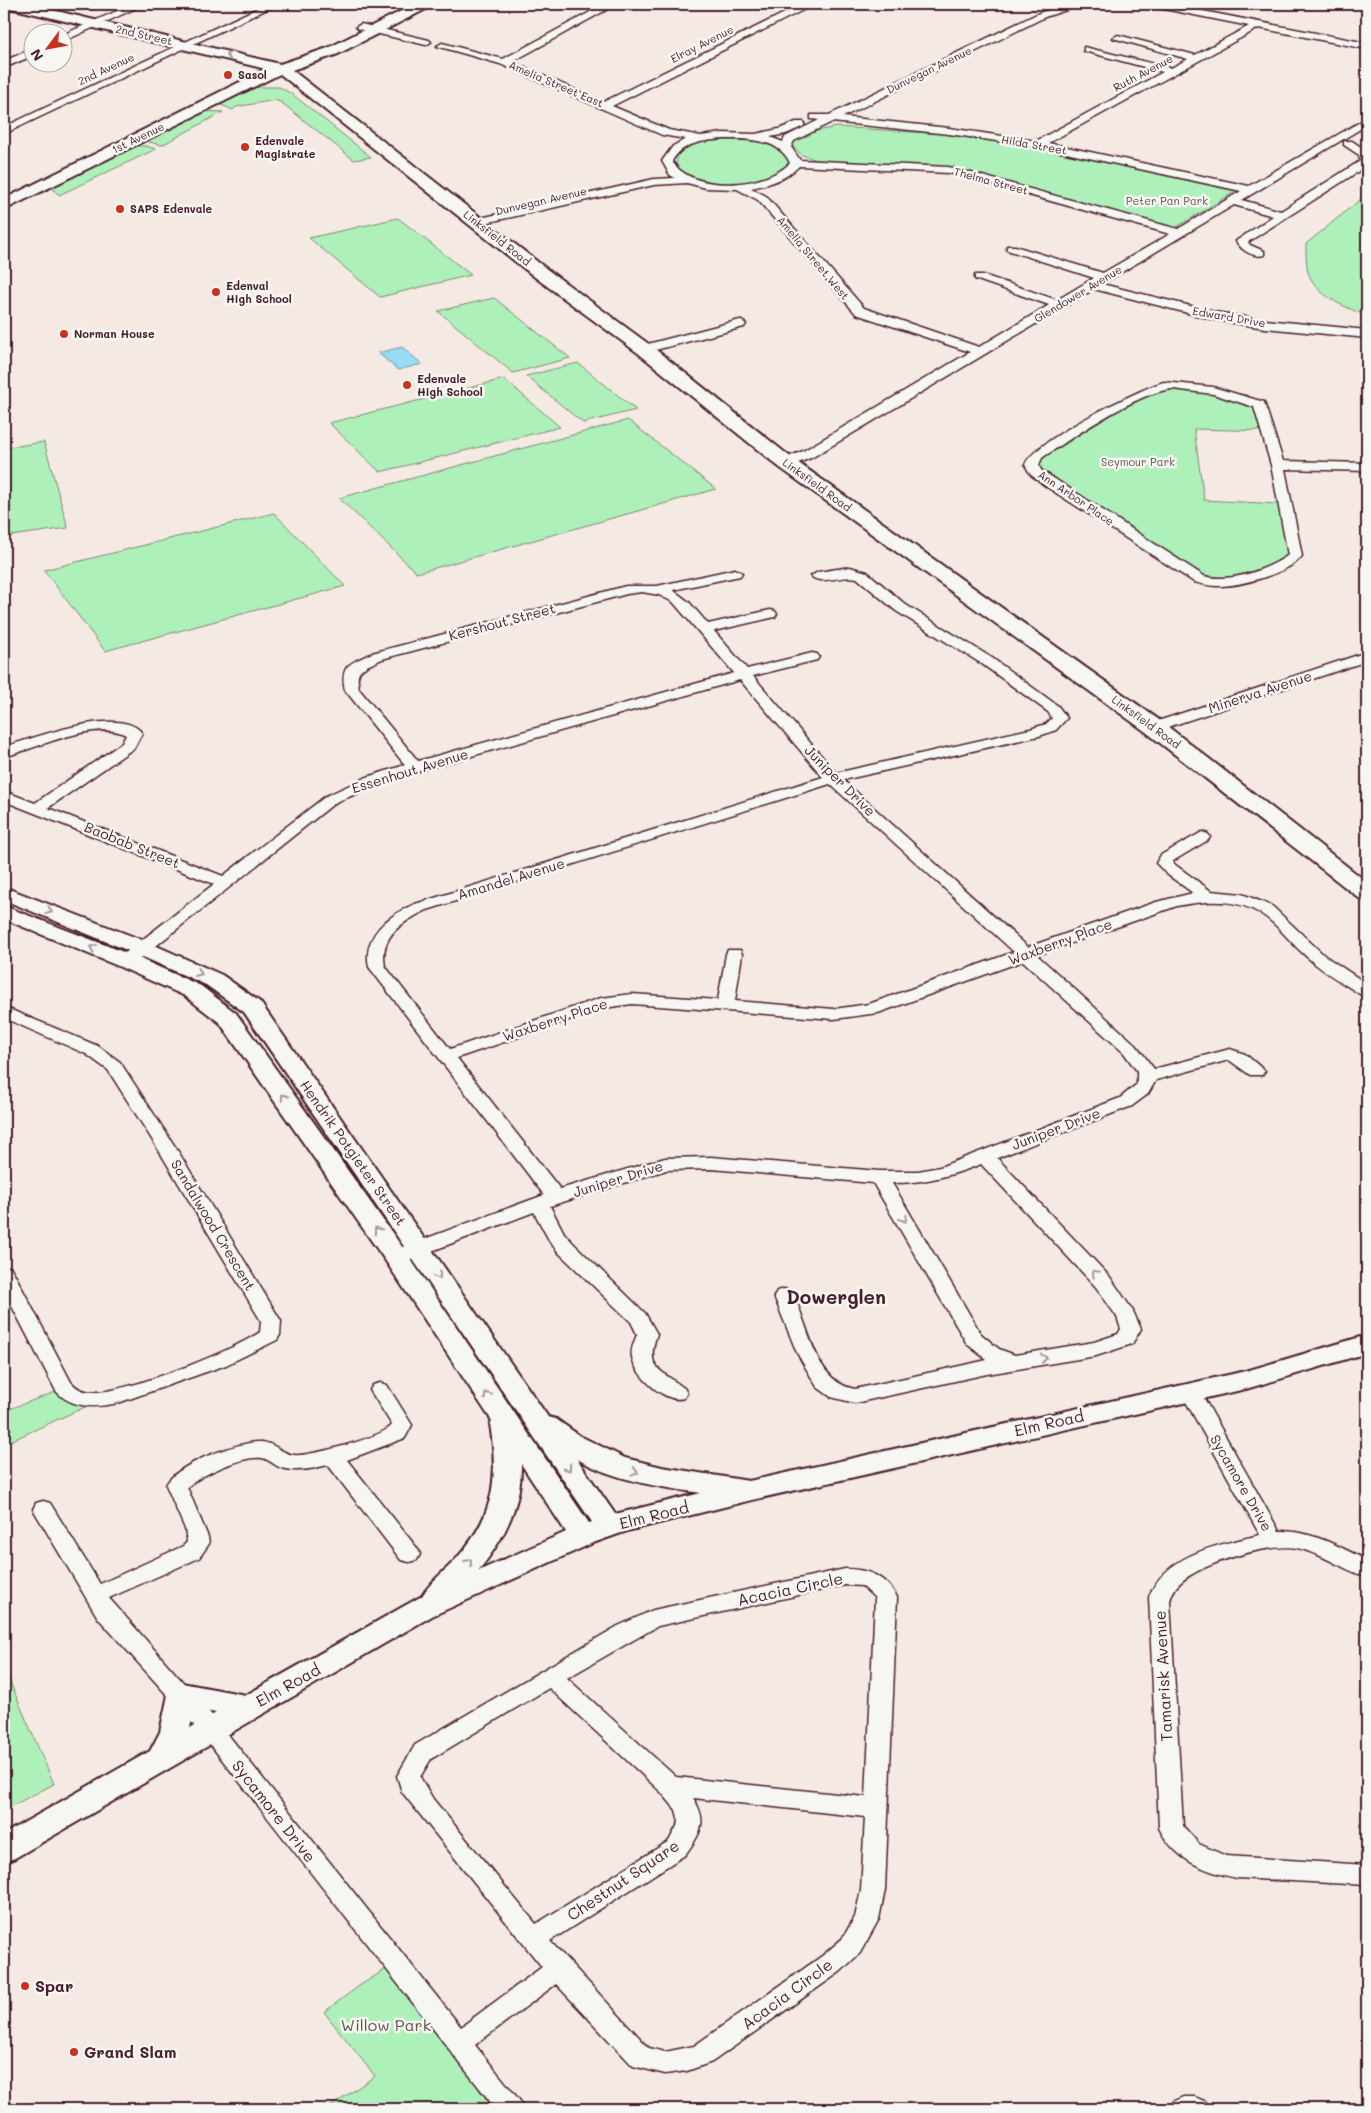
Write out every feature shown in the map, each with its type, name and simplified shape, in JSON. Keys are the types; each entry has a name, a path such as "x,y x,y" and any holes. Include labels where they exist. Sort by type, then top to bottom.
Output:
{"main road":[{"name":"2nd Street","path":"11,4 185,45 307,88"},
{"name":"1st Avenue","path":"4,204 233,90 276,76 332,51 406,4"},
{"name":"1st Avenue","path":"276,76 367,28 425,4"},
{"path":"307,88 299,71 332,51"},
{"name":"Linksfield Road","path":"307,88 473,219 644,349 786,463 1154,727 1367,893"}],"street":[{"path":"72,34 140,4"},
{"name":"2nd Avenue","path":"4,131 273,4"},
{"path":"504,62 612,4"},
{"name":"Elray Avenue","path":"605,105 810,4"},
{"name":"Dunvegan Avenue","path":"752,138 782,132 815,117 1030,12 1040,4"},
{"name":"Dunvegan Avenue","path":"786,147 789,139 828,119 1042,16 1080,4"},
{"path":"1154,4 1367,46"},
{"path":"1030,12 1042,16"},
{"name":"Ruth Avenue","path":"1038,144 1259,24"},
{"path":"367,28 426,42"},
{"path":"990,31 1003,35"},
{"path":"1118,38 1197,58"},
{"name":"Amelia Street East","path":"442,46 504,62 666,132 704,138"},
{"path":"1087,50 1172,71"},
{"path":"944,53 957,57"},
{"path":"4,65 22,57"},
{"path":"903,74 915,78"},
{"name":"Hilda Street","path":"815,117 949,131 1038,144 1251,190"},
{"name":"Glendower Avenue","path":"786,463 808,454 1367,121"},
{"name":"Amelia Street East","path":"666,132 678,146"},
{"path":"723,136 752,138 786,147 794,155 796,163 793,170 784,176 767,182 739,186 713,185 689,180 674,172 668,166 666,160 670,153 678,146 704,138 723,136"},
{"path":"1260,253 1245,246 1242,241 1366,162 1364,154 1348,142"},
{"name":"Thelma Street","path":"796,163 949,170 1180,233"},
{"name":"Dunvegan Avenue","path":"473,219 579,195 654,175 668,166"},
{"name":"Dunvegan Avenue","path":"579,195 658,181 689,180"},
{"path":"762,198 762,191 767,182"},
{"name":"Amelia Street West","path":"739,186 762,198 860,311 981,352"},
{"path":"1232,201 1281,215"},
{"path":"1011,248 1105,278"},
{"path":"979,277 1059,305"},
{"name":"Edward Drive","path":"1093,285 1215,316 1258,323 1367,334"},
{"path":"644,349 740,324"},
{"name":"Ann Arbor Place","path":"1171,385 1243,397 1260,405 1278,465 1295,556 1285,564 1235,582 1225,583 1208,581 1189,574 1052,484 1036,472 1032,465 1040,453 1089,424 1150,390 1171,385"},
{"path":"1278,465 1367,467"},
{"name":"Amandel Avenue","path":"677,1393 646,1368 642,1361 641,1353 647,1334 638,1318 557,1237 547,1200 446,1056 374,961 374,953 388,926 397,918 421,907 833,778 962,748 996,743 1042,731 1058,722 1059,714 987,661 944,637 894,604 862,575 850,571 818,576"},
{"path":"660,590 735,573"},
{"name":"Kershout Street","path":"416,768 352,690 349,677 353,668 377,656 626,590 645,588 660,590 679,600 742,674"},
{"path":"705,629 770,614"},
{"name":"Minerva Avenue","path":"1154,727 1367,656"},
{"name":"Essenhout Avenue","path":"134,954 331,799 362,784 742,674 812,657"},
{"name":"Juniper Drive","path":"396,1257 547,1200 665,1164 710,1164 879,1177 928,1176 985,1157 1126,1102 1143,1091 1148,1075 1142,1061 833,778 742,674"},
{"path":"4,752 100,726 122,726 134,734 129,744 38,808"},
{"name":"Baobab Street","path":"4,796 226,883"},
{"path":"1202,837 1167,858 1164,863 1195,885 1205,896"},
{"name":"Hendrik Potgieter Street","path":"4,892 134,954 214,1005 228,1018 396,1257 512,1410 610,1526"},
{"name":"Waxberry Place","path":"446,1056 621,999 726,1004 834,1014 859,1012 1170,902 1205,896 1248,902 1265,908 1312,954 1367,991"},
{"name":"Hendrik Potgieter Street","path":"4,912 214,980 236,993 252,1007 419,1248 583,1536"},
{"path":"726,1004 734,954"},
{"name":"Sandalwood Crescent","path":"4,1012 92,1050 114,1066 167,1148 271,1321 270,1334 248,1349 116,1397 99,1400 76,1397 63,1386 4,1273"},
{"path":"1148,1075 1169,1072 1230,1054 1239,1058 1256,1071"},
{"path":"784,1296 815,1369 824,1383 844,1394 855,1396 962,1373 1114,1345 1125,1339 1131,1329 1126,1316 1103,1282 985,1157"},
{"path":"879,1177 974,1339 992,1354 1014,1363"},
{"path":"962,1373 974,1358 974,1339"},
{"name":"Elm Road","path":"4,1849 210,1728 422,1608 583,1536 610,1526 752,1490 1286,1370 1367,1344"},
{"path":"95,1595 190,1552 198,1544 197,1534 178,1495 176,1485 180,1478 257,1449 266,1450 286,1462 293,1463 333,1456 394,1435 402,1428 380,1390"},
{"name":"Sycamore Drive","path":"1190,1391 1220,1448 1273,1539 1290,1539 1309,1544 1367,1569"},
{"path":"422,1608 452,1582 472,1559 488,1536 497,1517 506,1492 507,1446 512,1410 590,1456 615,1467 659,1478 752,1490"},
{"path":"333,1456 409,1554"},
{"name":"Sycamore Drive","path":"43,1509 95,1595 124,1633 210,1728 511,2109"},
{"name":"Tamarisk Avenue","path":"1273,1539 1188,1566 1176,1574 1161,1591 1159,1601 1171,1828 1177,1840 1189,1851 1216,1864 1237,1868 1367,1875"},
{"name":"Acacia Circle","path":"846,1577 860,1577 877,1583 886,1597 875,1808 873,1890 867,1919 851,1946 831,1964 703,2054 687,2060 665,2063 642,2058 558,1969 410,1785 408,1776 423,1752 552,1677 626,1632 653,1619 846,1577"},
{"name":"Chestnut Square","path":"534,1938 677,1848 690,1832 692,1820 685,1804 670,1786 552,1677"},
{"path":"162,1757 174,1733 182,1696 248,1707"},
{"path":"670,1786 875,1808"},
{"path":"458,2043 558,1969"},
{"path":"1184,2109 1195,2109"}],"green space":[{"path":"279,87 292,94 371,157 354,160 282,103 275,100 236,107 233,110 219,104 247,89"},
{"path":"203,111 223,112 162,145 149,142 153,135"},
{"name":"Peter Pan Park","path":"837,127 943,134 1034,147 1236,191 1175,228 953,169 820,161 802,155 791,145 805,134"},
{"path":"739,139 761,142 775,147 786,156 789,163 781,172 768,178 733,184 715,183 698,179 685,173 676,164 678,154 685,148 704,142"},
{"path":"132,146 146,146 156,149 59,195 51,187"},
{"path":"1367,194 1367,316 1325,295 1312,281 1306,262 1306,244"},
{"path":"398,218 471,275 380,297 309,238"},
{"path":"494,298 570,358 513,373 438,311"},
{"path":"578,363 636,410 583,423 526,376"},
{"path":"504,379 560,427 380,472 329,423"},
{"name":"Seymour Park","path":"1183,385 1247,395 1265,406 1271,431 1194,429 1204,500 1279,504 1290,555 1271,565 1223,581 1198,576 1035,466 1035,449 1147,388"},
{"path":"628,420 716,489 417,573 339,498"},
{"path":"44,442 68,528 4,537 4,448"},
{"path":"274,513 345,586 105,651 44,570"},
{"path":"61,1390 98,1401 4,1444 4,1411"},
{"path":"4,1668 54,1784 4,1810"},
{"name":"Willow Park","path":"394,1964 493,2109 327,2109 375,2076 324,2012 359,1986"}],"water":[{"path":"402,347 422,364 398,370 378,353"}],"place":[{"name":"Sasol","path":"228,75"},
{"name":"Edenvale Magistrate","path":"245,147"},
{"name":"SAPS Edenvale","path":"120,209"},
{"name":"Edenval High School","path":"216,292"},
{"name":"Norman House","path":"64,334"},
{"name":"Edenvale High School","path":"407,385"},
{"name":"Spar","path":"25,1986"},
{"name":"Grand Slam","path":"74,2052"}],"district":[{"name":"Dowerglen","path":"836,1297"}]}
